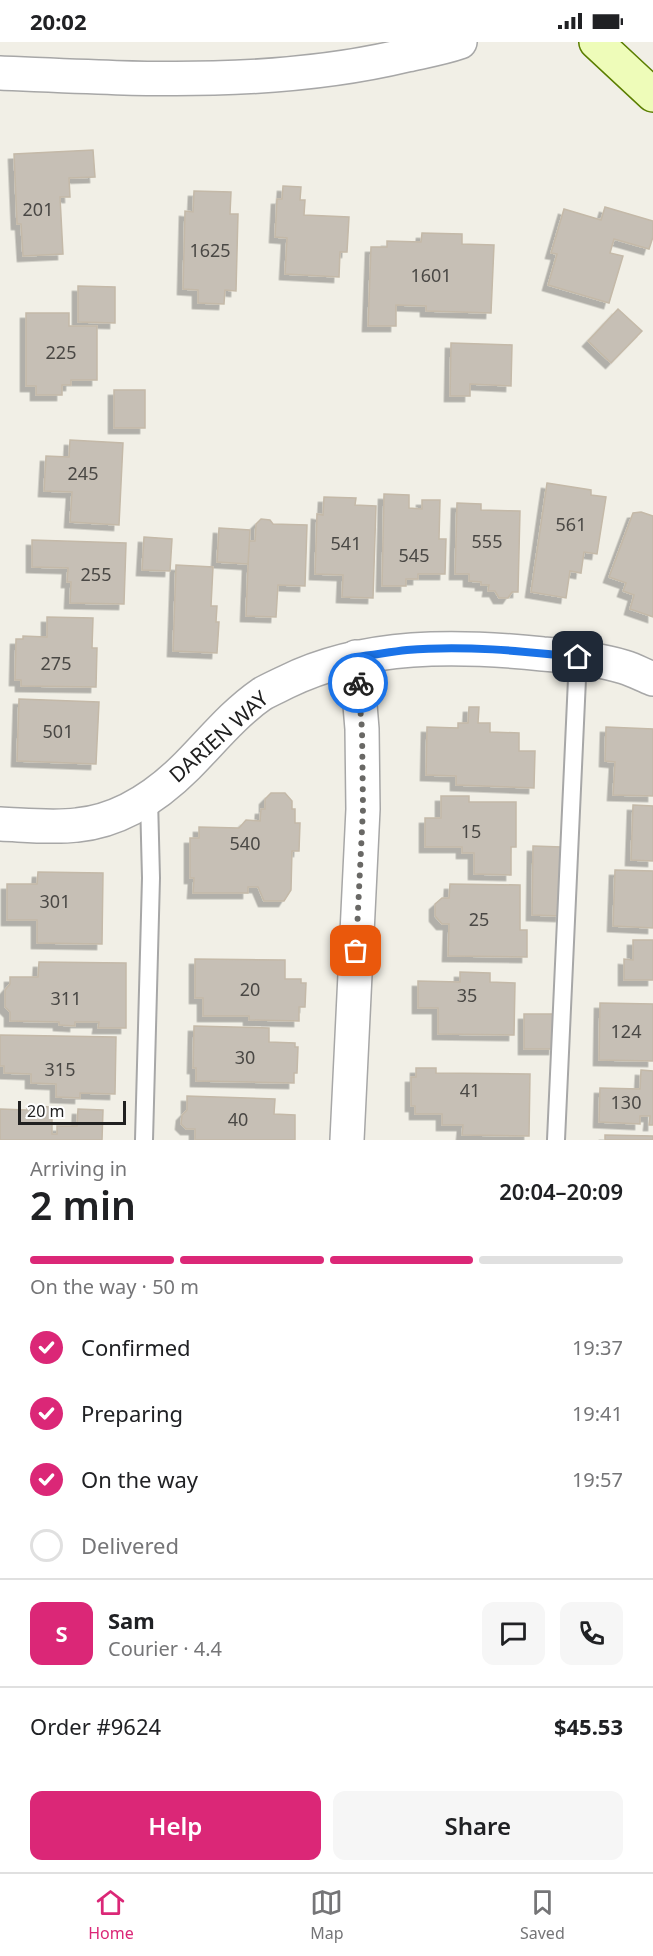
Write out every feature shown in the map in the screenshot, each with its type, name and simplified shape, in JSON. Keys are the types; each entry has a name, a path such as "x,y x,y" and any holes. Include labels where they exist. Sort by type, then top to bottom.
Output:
{"main road":[{"path":"596,42 653,95"}],"street":[{"path":"0,73 151,79 307,73 384,61 460,42"},
{"name":"DARIEN WAY","path":"0,824 78,825 112,817 149,799 262,694 306,672 356,657 408,650 521,651 578,657 624,667 653,679"},
{"path":"347,1140 363,809 362,729 356,657"}],"lane":[{"path":"556,1140 578,657"},
{"path":"144,1140 151,890 149,799"}],"building":[{"path":"93,150 95,177 69,178 70,197 60,197 63,254 23,256 21,224 17,224 14,154"},
{"path":"283,186 301,187 300,200 305,200 304,215 349,217 347,252 340,252 339,277 285,274 287,238 275,237 277,199 282,199"},
{"path":"194,191 231,192 230,214 238,214 236,291 225,290 224,304 198,303 198,290 183,289 185,211 193,212"},
{"path":"605,207 653,221 653,237 649,249 614,239 610,253 623,256 609,303 548,285 557,254 551,253 564,209 601,220"},
{"path":"422,233 462,234 462,244 494,245 491,313 426,311 426,306 396,305 396,326 368,326 371,247 387,247 387,241 421,242"},
{"path":"78,286 115,287 115,323 78,322"},
{"path":"618,309 642,331 611,363 588,341"},
{"path":"26,313 69,313 69,326 97,326 97,380 71,380 71,385 62,385 62,395 36,395 36,386 26,386"},
{"path":"451,343 512,345 511,386 470,384 470,396 450,396"},
{"path":"114,390 145,390 145,428 114,428"},
{"path":"70,440 123,443 119,525 70,522 72,492 44,491 46,456 69,457"},
{"path":"547,483 591,490 591,495 606,497 597,554 584,552 581,573 570,571 566,598 531,592"},
{"path":"384,494 409,495 409,508 422,509 422,500 440,500 439,539 446,539 445,574 418,574 418,579 406,579 406,586 382,586"},
{"path":"324,497 356,498 355,505 376,506 373,598 342,597 343,575 315,574 317,514 323,515"},
{"path":"457,503 481,504 481,510 520,511 518,592 512,592 508,598 499,598 495,591 488,591 489,585 469,581 469,574 455,574"},
{"path":"641,512 653,516 653,617 630,609 634,595 623,591 626,583 609,577 633,513"},
{"path":"261,519 270,520 273,524 307,525 305,586 278,585 276,617 246,616 249,541 255,541 256,524"},
{"path":"219,528 250,530 248,564 217,562"},
{"path":"144,537 172,539 170,571 142,570"},
{"path":"32,540 126,543 124,604 70,603 71,582 67,582 68,568 32,567"},
{"path":"176,565 213,567 211,606 217,606 216,622 219,622 217,653 173,651"},
{"path":"47,617 93,618 92,648 97,648 96,687 21,686 21,680 15,680 16,639 23,639 23,636 47,637"},
{"path":"19,699 99,702 96,764 17,761"},
{"path":"469,707 479,707 478,723 490,723 490,732 519,733 519,751 535,751 534,788 456,785 456,776 426,775 427,727 458,728 458,723 468,723"},
{"path":"606,727 653,729 653,796 613,795 615,762 605,761"},
{"path":"271,793 285,793 292,801 292,809 295,809 295,823 300,823 299,851 292,851 291,890 284,901 264,901 258,887 248,887 248,893 193,893 194,878 190,878 190,838 199,838 199,827 239,828 246,820 260,821 261,809 265,809 265,799"},
{"path":"441,796 469,796 469,802 516,802 516,847 511,847 511,875 474,874 474,853 462,853 462,847 425,847 425,818 441,818"},
{"path":"633,805 653,806 653,861 631,860"},
{"path":"533,846 562,847 561,916 532,915"},
{"path":"615,870 653,871 653,928 613,926"},
{"path":"38,872 103,873 102,944 37,943 37,920 7,920 7,884 37,884"},
{"path":"450,884 520,885 520,930 527,930 527,957 448,956 449,924 442,924 435,916 435,904 442,898 449,898"},
{"path":"633,940 653,940 653,980 624,980 624,959 633,960"},
{"path":"195,959 285,960 285,979 301,979 301,983 306,983 305,1007 299,1007 299,1021 249,1020 249,1016 203,1016 203,998 195,998"},
{"path":"39,962 126,963 126,1028 98,1028 99,1022 75,1022 75,1026 59,1025 59,1022 10,1021 10,1012 5,1007 5,990 10,984 10,977 38,977"},
{"path":"460,972 490,973 490,982 515,983 514,1035 438,1034 438,1008 418,1008 418,981 460,982"},
{"path":"600,1003 653,1004 653,1061 599,1060"},
{"path":"524,1014 555,1014 554,1049 524,1049"},
{"path":"194,1026 269,1028 269,1042 295,1043 295,1047 298,1047 297,1073 294,1073 294,1083 196,1081 196,1068 193,1068"},
{"path":"0,1035 116,1037 115,1094 80,1093 80,1098 56,1097 56,1084 31,1083 31,1074 4,1073 4,1066 0,1066"},
{"path":"416,1068 436,1068 436,1073 530,1074 529,1136 462,1135 463,1125 442,1125 442,1114 415,1114 415,1106 411,1106 411,1077 416,1077"},
{"path":"641,1070 653,1071 653,1125 649,1125 650,1116 640,1116 640,1124 599,1122 600,1088 640,1089"},
{"path":"187,1096 275,1099 274,1114 295,1115 295,1140 195,1140 195,1129 186,1129 181,1124 182,1115 187,1110"},
{"path":"27,1106 52,1107 52,1134 57,1134 57,1126 77,1126 78,1109 103,1110 102,1140 0,1140 0,1109 27,1110"},
{"path":"605,1135 653,1136 653,1140 605,1140"}],"way so far":[{"path":"356,951 363,809 362,729 358,683"}],"route":[{"path":"358,683 356,657 408,650 521,651 578,657"}]}
